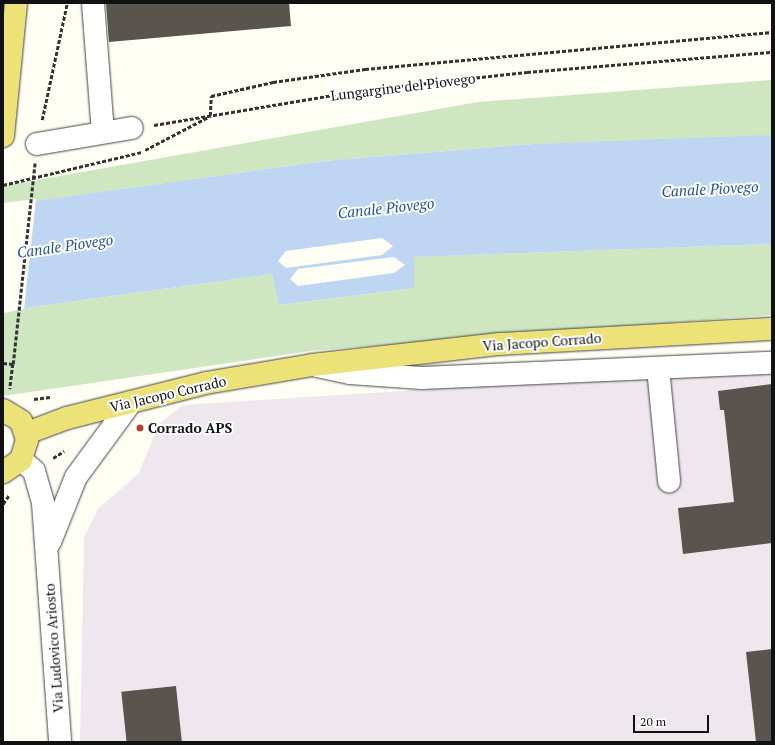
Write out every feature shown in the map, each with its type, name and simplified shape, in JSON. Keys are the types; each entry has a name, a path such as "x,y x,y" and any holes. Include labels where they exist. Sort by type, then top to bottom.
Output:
{"main road":[{"path":"3,136 16,3"},
{"name":"Via Jacopo Corrado","path":"27,433 67,418 206,383 312,365 500,344 772,329"},
{"path":"3,472 21,460 27,448 27,433 8,402"}],"street":[{"path":"93,3 103,132"},
{"path":"36,152 103,132 132,128"},
{"name":"Via Jacopo Corrado","path":"312,365 350,373 422,378 772,363"},
{"path":"658,368 669,481"},
{"name":"Via Ludovico Ariosto","path":"48,555 54,526 76,477 131,402"},
{"name":"Via Ludovico Ariosto","path":"21,460 34,471 38,481 48,555 60,742"}],"path":[{"path":"8,402 36,152 67,3"},
{"path":"210,116 211,96 273,82 365,69 772,32"},
{"name":"Lungargine del Piovego","path":"132,128 357,91 527,72 772,52"},
{"path":"3,185 63,173"},
{"path":"3,363 13,364"},
{"path":"30,399 57,395"}],"shaded area":[{"path":"772,374 772,742 80,742 84,537 98,509 139,473 159,424 183,405 617,377"}],"green space":[{"path":"772,80 772,135 768,138 533,144 324,161 3,206 3,186 478,102"},
{"path":"772,244 772,315 310,351 3,396 3,311 272,274 280,305 414,288 413,257"}],"water":[{"name":"Canale Piovego","path":"772,135 772,244 414,257 414,288 279,305 272,274 3,311 14,204 324,161 533,144","holes":["382,238 393,246 382,255 286,268 278,261 286,251","394,257 405,265 394,273 298,286 290,279 298,269"]}],"pier":[{"path":"36,199 24,309 3,313 3,203"}],"building":[{"path":"106,3 289,3 291,26 109,42"},
{"path":"772,384 772,543 683,554 678,508 734,502 724,410 720,410 718,391"},
{"path":"772,649 772,742 756,742 746,652"},
{"path":"176,686 182,742 127,742 121,692"}],"place":[{"name":"Corrado APS","path":"140,428"}]}
